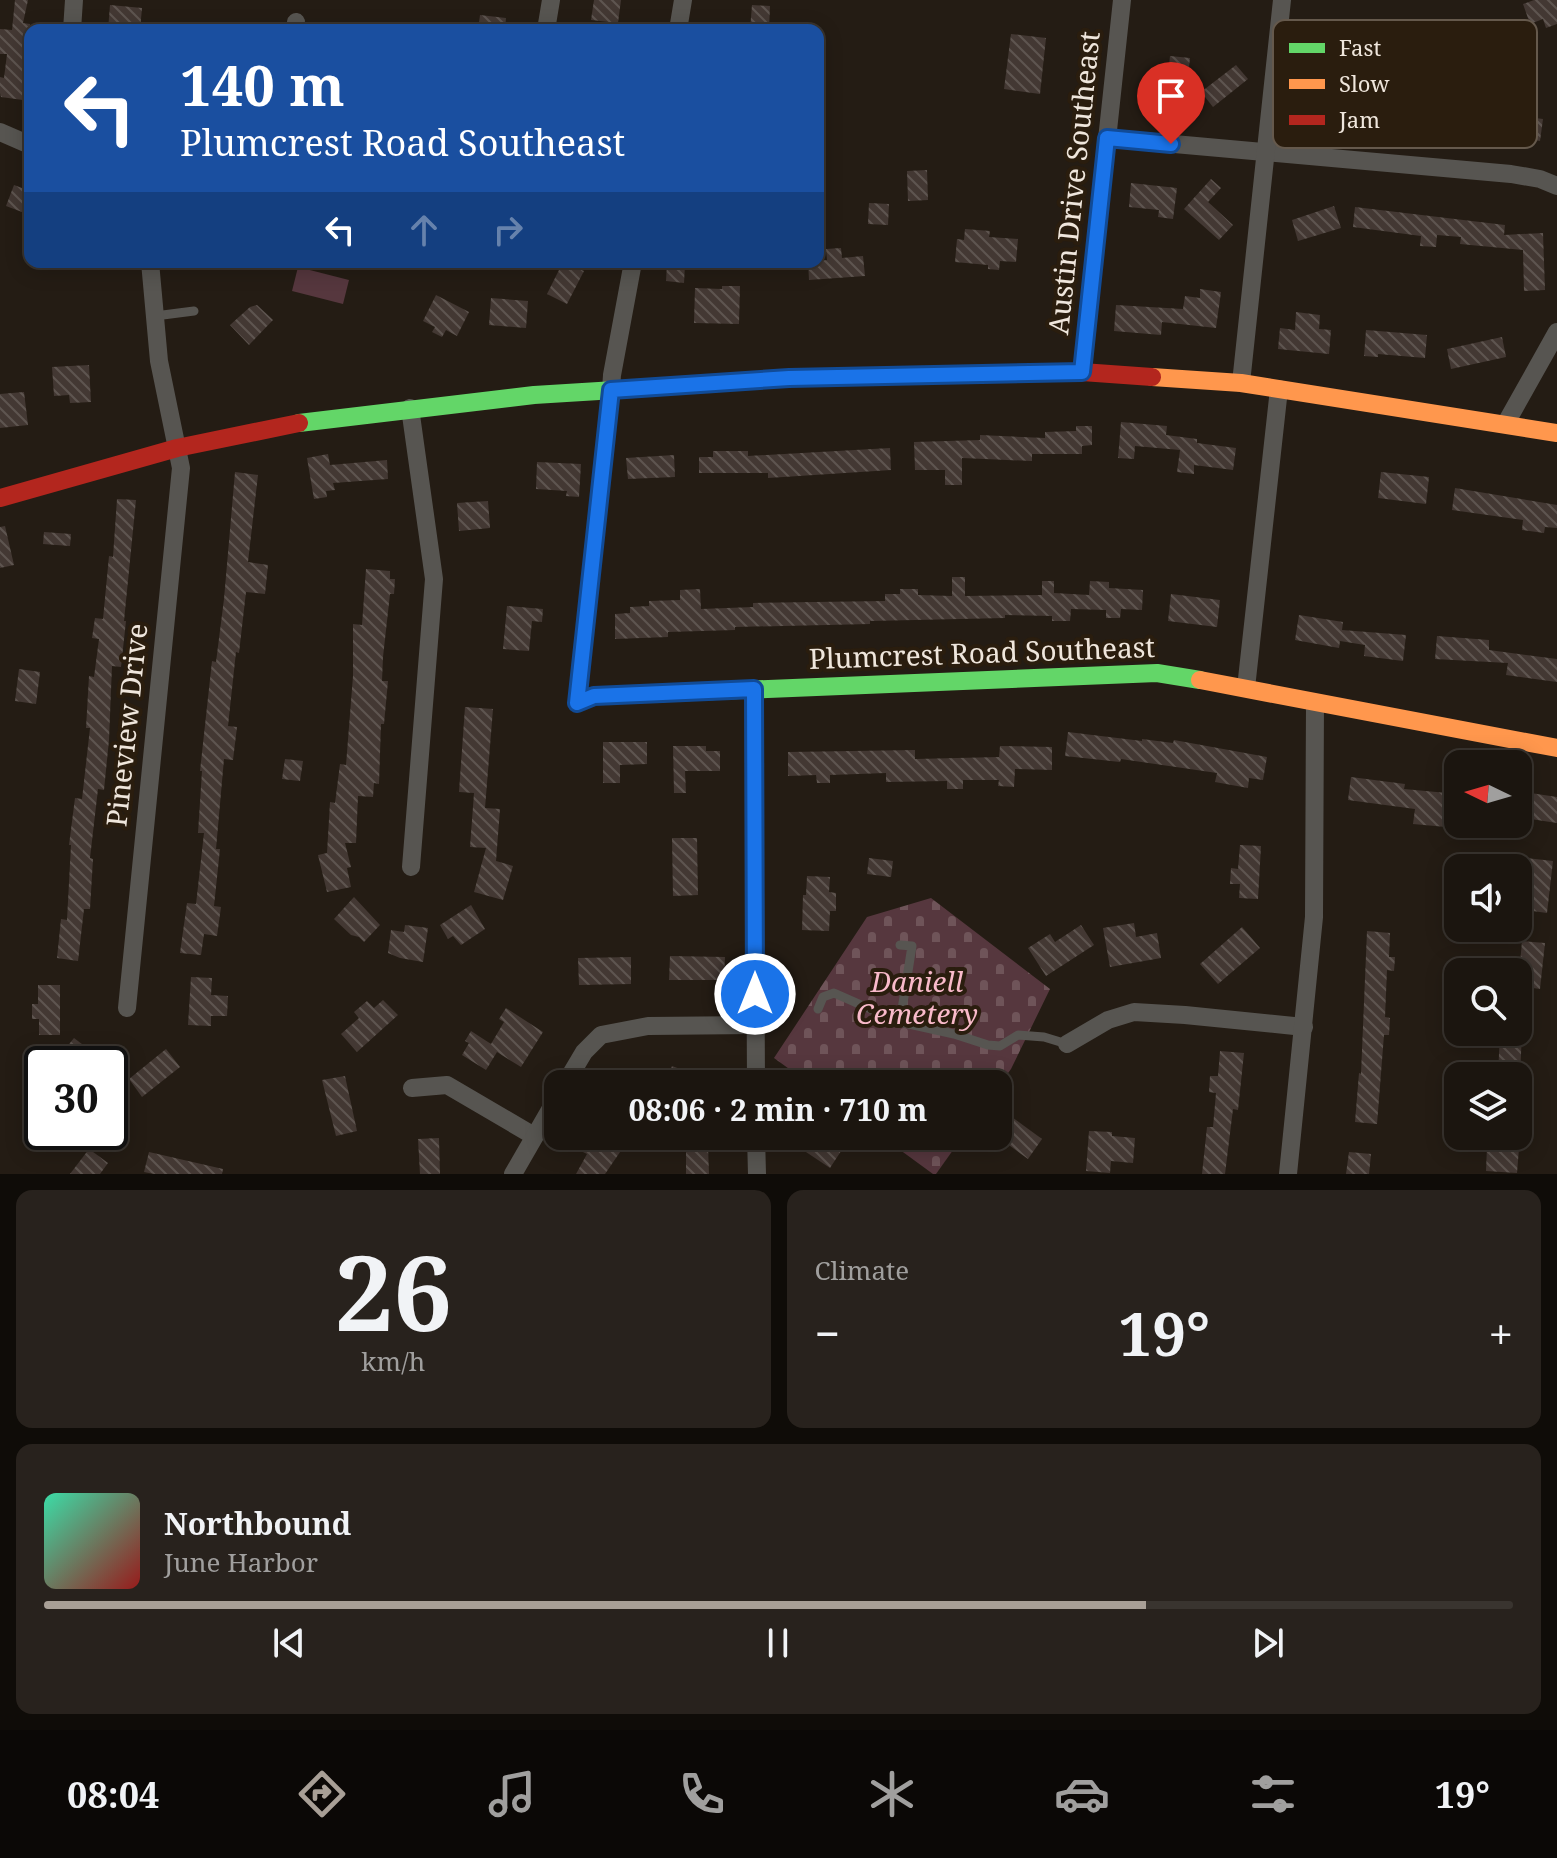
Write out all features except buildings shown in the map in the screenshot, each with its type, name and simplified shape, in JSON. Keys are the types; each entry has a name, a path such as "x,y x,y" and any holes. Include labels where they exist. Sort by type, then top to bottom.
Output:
{"street":[{"path":"72,24 74,0"},
{"path":"547,24 551,0"},
{"path":"679,24 683,0"},
{"name":"Austin Drive Southeast","path":"1082,372 1122,0"},
{"path":"1280,20 1282,0"},
{"path":"1241,383 1273,87"},
{"path":"0,132 24,142"},
{"path":"1107,138 1511,174 1540,179 1557,186"},
{"name":"Pineview Drive","path":"127,1008 181,468 159,361 151,268"},
{"path":"611,390 632,268"},
{"path":"1506,423 1557,332"},
{"path":"0,498 177,448 316,420 410,408 611,390 789,378 1082,372 1241,383 1557,433"},
{"path":"1246,688 1279,389"},
{"path":"410,408 434,579 411,867"},
{"name":"Plumcrest Road Southeast","path":"594,696 1157,673 1557,748"},
{"path":"754,689 756,1070"},
{"path":"1288,1174 1314,917 1315,703"},
{"path":"1067,1044 1108,1020 1134,1012 1304,1027"},
{"path":"573,1070 584,1052 601,1035 648,1026 755,1025"},
{"path":"412,1088 447,1085 534,1136"},
{"path":"513,1174 544,1119"},
{"path":"756,1150 757,1174"}],"lane":[{"path":"155,316 194,311"},
{"path":"594,696 577,703 611,390"},
{"path":"900,945 912,946 900,1022"},
{"path":"818,1009 823,997 834,993 900,1022 988,1045 1000,1046 1018,1035 1044,1037 1067,1044"}],"green space":[{"path":"298,268 349,280 343,304 292,291"},
{"name":"Daniell Cemetery","path":"931,898 1050,989 1010,1070 791,1070 774,1058 867,917"},
{"path":"900,1150 953,1150 933,1174"}],"traffic: fast":[{"path":"299,423 534,395 615,390"},
{"path":"594,696 1157,673 1200,680"}],"traffic: slow":[{"path":"1152,377 1241,383 1557,433"},
{"path":"1200,680 1557,748"}],"traffic: jam":[{"path":"615,390 789,378 1082,372 1152,377"},
{"path":"0,498 177,448 299,423"}],"route":[{"path":"755,994 754,689 594,696 577,703 604,477 611,390 789,378 1082,372 1107,138 1171,144"}]}
